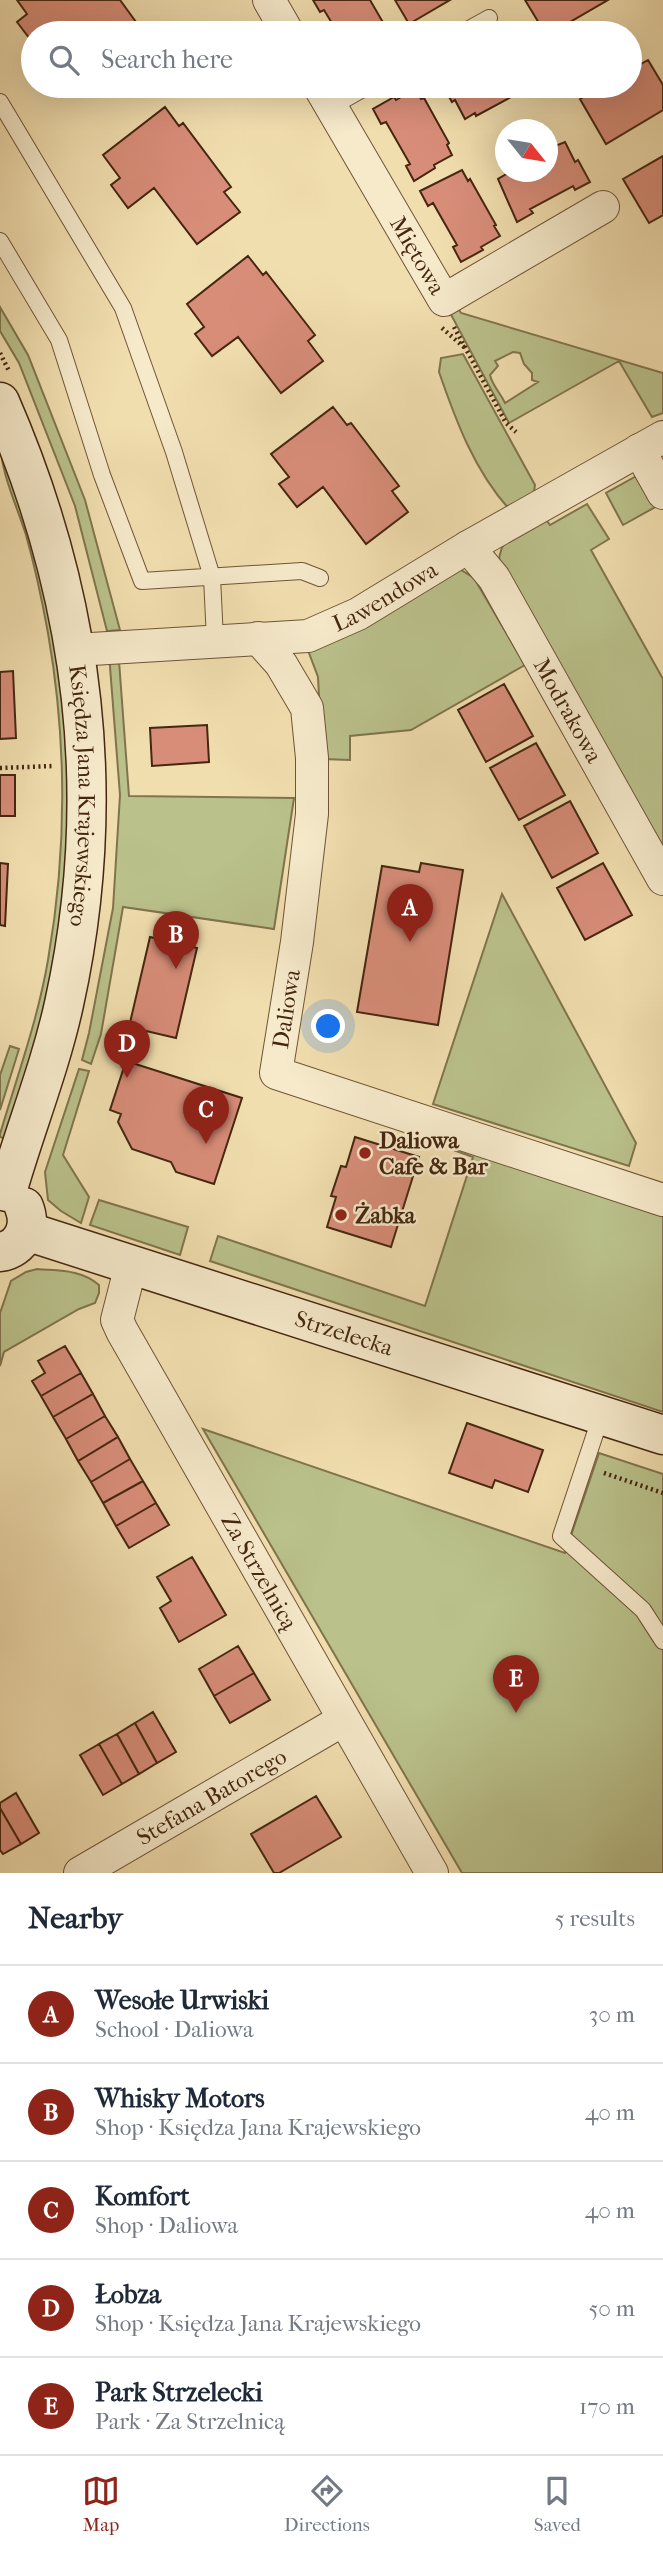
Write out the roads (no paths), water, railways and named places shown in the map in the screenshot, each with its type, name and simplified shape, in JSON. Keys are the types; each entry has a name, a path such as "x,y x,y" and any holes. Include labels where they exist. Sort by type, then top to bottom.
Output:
{"street":[{"path":"269,0 281,21"},
{"name":"Miętowa","path":"326,98 444,300 603,207"},
{"name":"Księdza Jana Krajewskiego","path":"0,402 19,446 57,559 81,681 87,815 84,876 64,1004 44,1076 3,1191"},
{"path":"651,443 663,492"},
{"name":"Lawendowa","path":"75,650 308,636 358,614 468,547 651,443"},
{"name":"Modrakowa","path":"468,547 494,578 663,879"},
{"name":"Daliowa","path":"258,638 281,664 306,708 312,758 312,814 297,942 276,1073 663,1200"},
{"path":"3,1191 22,1203 26,1212 13,1241"},
{"name":"Strzelecka","path":"13,1241 131,1265 663,1436"},
{"name":"Za Strzelnicą","path":"131,1265 117,1321 432,1873"},
{"name":"Stefana Batorego","path":"80,1873 343,1720"}],"lane":[{"path":"484,21 489,18"},
{"path":"0,102 123,308 174,452 212,577 215,640"},
{"path":"0,241 59,340 102,475 142,581 302,570 320,578"},
{"path":"601,1416 561,1536 643,1610 663,1641"}],"place":[{"name":"Wesołe Urwiski","path":"410,942"},
{"name":"Whisky Motors","path":"176,969"},
{"name":"Łobza","path":"127,1078"},
{"name":"Komfort","path":"206,1144"},
{"name":"Daliowa Cafe & Bar","path":"365,1153"},
{"name":"Żabka","path":"341,1215"},
{"name":"Park Strzelecki","path":"516,1713"}]}
